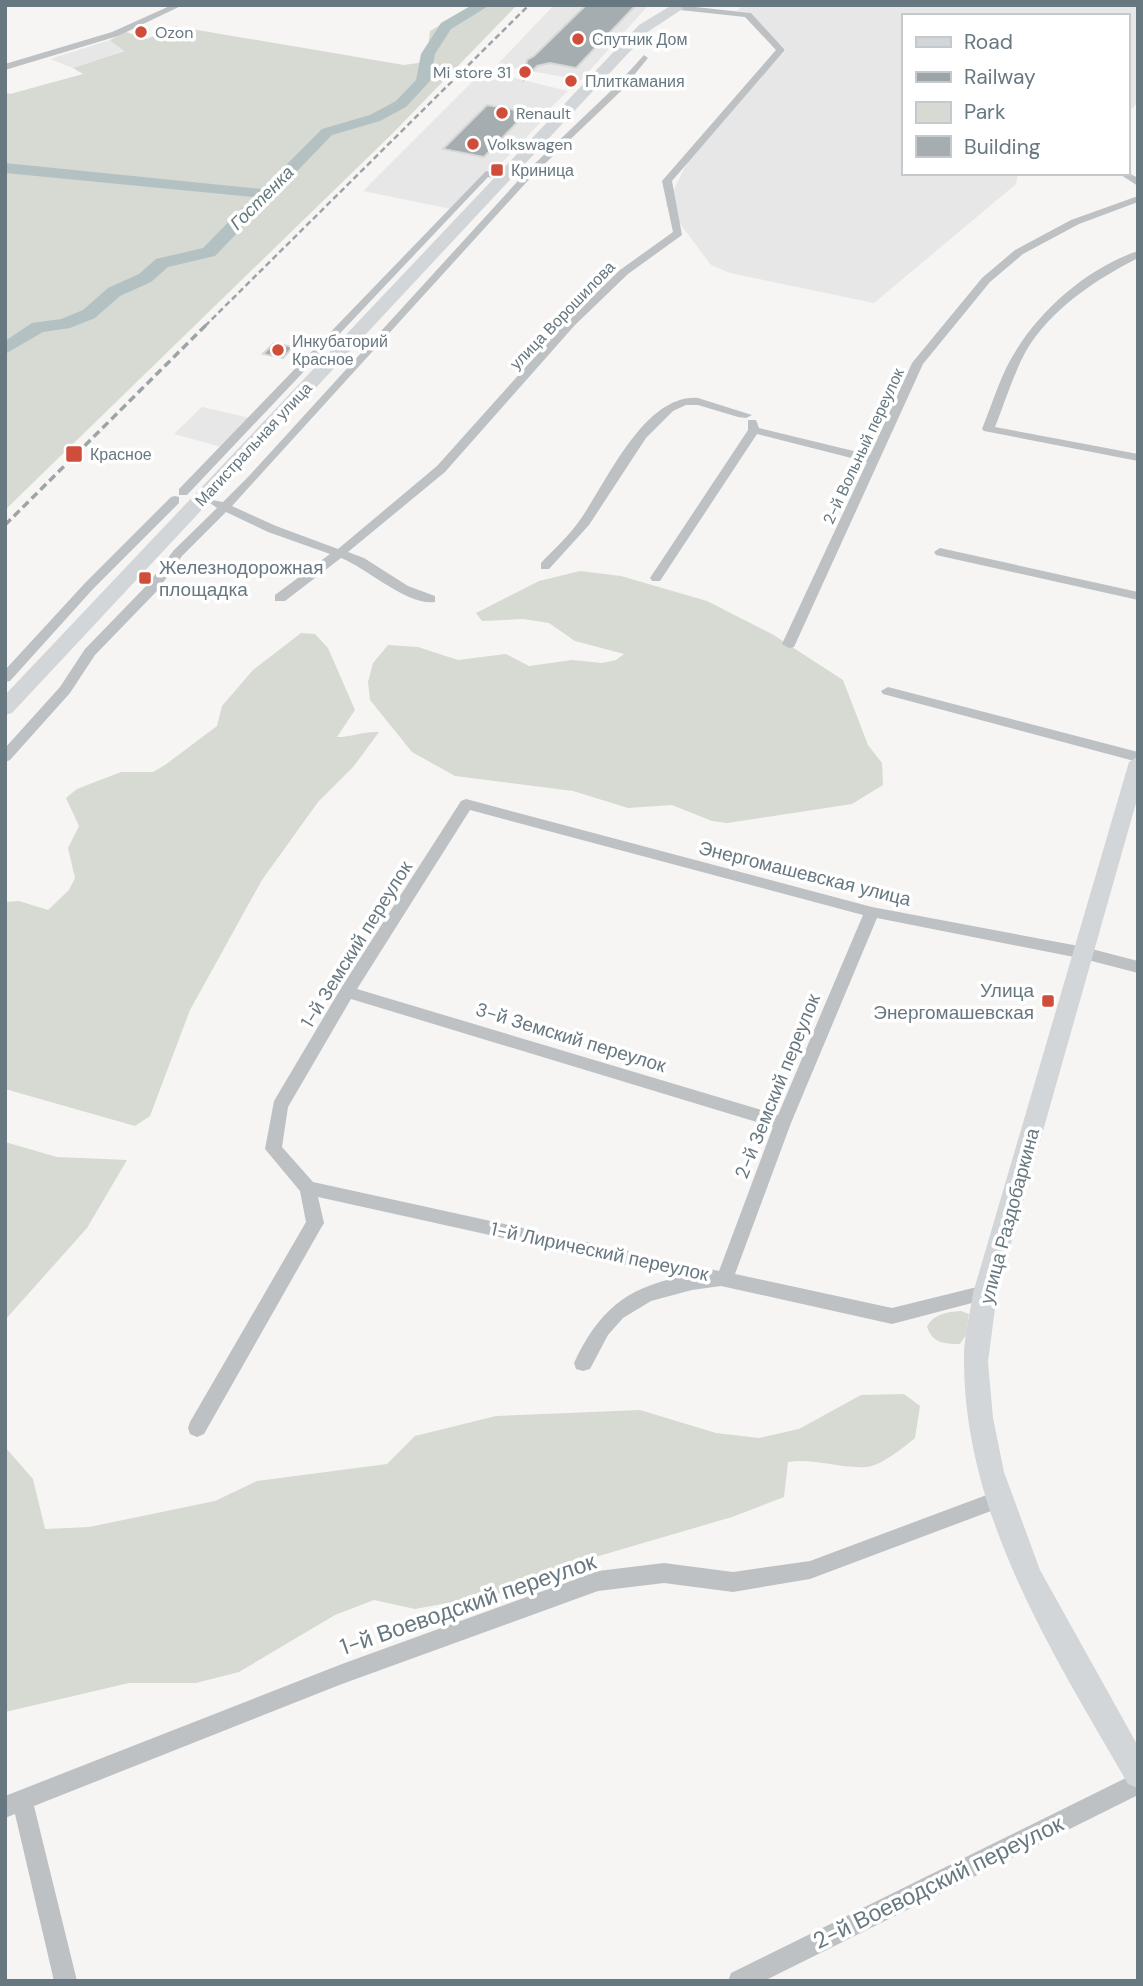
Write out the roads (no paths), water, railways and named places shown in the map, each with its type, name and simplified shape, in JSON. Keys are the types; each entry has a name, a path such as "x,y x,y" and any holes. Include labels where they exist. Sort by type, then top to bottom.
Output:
{"main road":[{"name":"Магистральная улица","path":"5,708 501,177 644,28 657,5 681,7"},
{"name":"Магистральная улица","path":"644,28 681,7"}],"street":[{"path":"5,67 115,34 179,5"},
{"path":"705,5 721,11"},
{"path":"681,7 721,11"},
{"name":"улица Ворошилова","path":"280,598 370,530 441,469 624,272 678,233 667,181 780,52 778,44 752,18 721,11"},
{"path":"5,757 65,690 90,652 152,588 178,553 222,506 252,480 530,173 618,89 644,58"},
{"path":"5,678 89,586 179,496 486,174 501,177"},
{"name":"2-й Вольный переулок","path":"789,644 918,363 986,280 1019,252 1075,222 1138,199"},
{"path":"1138,254 1080,288 1046,317 1021,351 988,429 1138,458"},
{"path":"545,566 583,525 638,443 666,410 683,402 694,401 734,414 746,415"},
{"path":"656,578 754,430 746,415 724,404"},
{"path":"754,430 875,460"},
{"path":"204,497 272,529 339,551 360,561 403,589 430,598"},
{"path":"940,552 1138,596"},
{"path":"888,691 1138,759"},
{"name":"улица Раздобаркина","path":"1138,759 985,1293 976,1359 983,1436 1000,1499 1060,1640 1138,1774"},
{"name":"Энергомашевская улица","path":"466,804 872,912 1084,953 1138,967"},
{"name":"1-й Земский переулок","path":"308,1188 273,1149 280,1106 347,992 466,804"},
{"name":"2-й Земский переулок","path":"725,1278 783,1123 872,912"},
{"name":"3-й Земский переулок","path":"347,992 783,1123"},
{"path":"197,1428 315,1223 308,1188"},
{"name":"1-й Лирический переулок","path":"308,1188 892,1316 985,1293"},
{"path":"583,1363 604,1325 626,1306 669,1285 725,1278"},
{"name":"1-й Воеводский переулок","path":"13,1803 342,1674 598,1581 664,1573 733,1582 810,1570 1000,1499"},
{"name":"2-й Воеводский переулок","path":"739,1981 1138,1783"},
{"path":"13,1803 66,1981"}],"waterway":[{"name":"Гостенка","path":"266,194 327,132 375,118 401,104 423,81 428,54 446,26 483,5"},
{"path":"5,168 266,194"},
{"name":"Гостенка","path":"5,349 38,327 64,324 89,314 114,292 145,278 162,263 209,252 266,194"}],"railway":[{"path":"205,326 529,5"},
{"path":"5,525 207,324"}],"place":[{"name":"Ozon","path":"141,32"},
{"name":"Спутник Дом","path":"578,39"},
{"name":"Mi store 31","path":"525,72"},
{"name":"Плиткамания","path":"571,81"},
{"name":"Renault","path":"502,113"},
{"name":"Volkswagen","path":"473,144"},
{"name":"Криница","path":"497,170"},
{"name":"Инкубаторий Красное","path":"278,350"},
{"name":"Красное","path":"74,454"},
{"name":"Железнодорожная площадка","path":"145,578"},
{"name":"Улица Энергомашевская","path":"1048,1001"}]}
